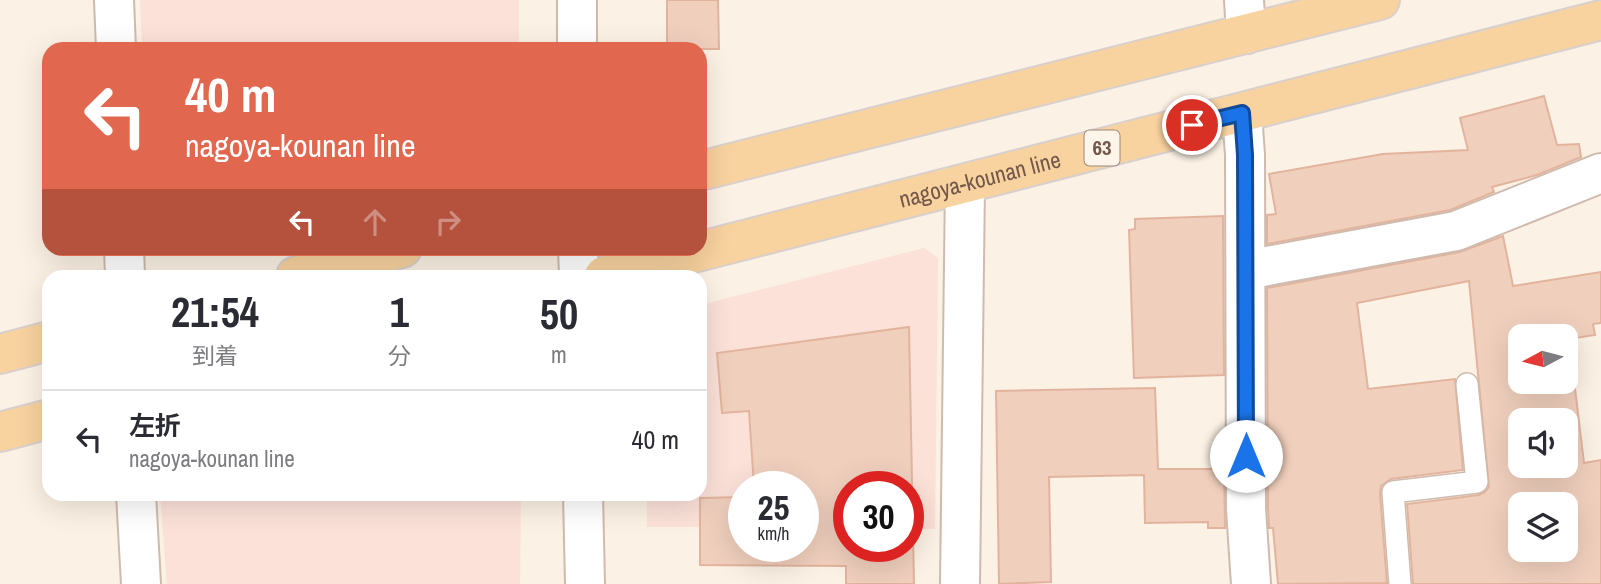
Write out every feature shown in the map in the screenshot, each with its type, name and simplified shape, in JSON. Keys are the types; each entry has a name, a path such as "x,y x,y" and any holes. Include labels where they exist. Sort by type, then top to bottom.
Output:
{"main road":[{"path":"707,170 1245,17 1380,0"},
{"name":"nagoya-kounan line","path":"707,250 1601,20"},
{"path":"319,270 372,256"},
{"name":"nagoya-kounan line","path":"628,270 682,256"},
{"path":"0,354 42,343"},
{"path":"0,432 42,421"}],"street":[{"path":"114,0 116,42"},
{"path":"577,0 577,42"},
{"path":"1242,113 1245,155 1246,509 1251,584"},
{"path":"1246,270 1456,230 1601,173"},
{"path":"960,584 965,184"},
{"path":"136,501 141,584"},
{"path":"583,501 585,584"}],"lane":[{"path":"1400,584 1393,492 1477,482 1467,384"}],"shaded area":[{"path":"140,0 519,0 519,42 142,42"},
{"path":"924,248 938,258 935,529 924,529 924,471 833,471 833,486 819,486 819,471 728,471 728,527 647,527 647,501 707,501 707,303"},
{"path":"161,501 521,501 520,584 167,584"}],"building":[{"path":"667,0 718,0 719,49 707,49 707,42 667,42"},
{"path":"1544,96 1557,145 1579,144 1581,157 1537,175 1492,187 1494,192 1450,210 1267,244 1267,215 1276,214 1269,174 1383,154 1468,150 1460,118"},
{"path":"1223,216 1224,375 1134,378 1129,230 1135,229 1135,219"},
{"path":"1503,236 1513,286 1601,272 1601,323 1593,324 1595,335 1578,338 1578,324 1508,324 1508,394 1576,394 1577,408 1508,408 1508,478 1578,478 1578,413 1584,463 1601,460 1601,584 1413,584 1407,504 1479,495 1489,487 1469,281 1357,303 1368,389 1455,379 1463,470 1391,479 1381,486 1387,583 1278,584 1273,528 1269,528 1268,508 1267,288 1460,252"},
{"path":"909,327 912,471 833,471 833,562 914,562 914,584 846,584 846,566 700,565 700,501 707,501 707,498 728,497 728,562 819,562 819,471 753,471 749,411 722,413 717,353"},
{"path":"1155,388 1158,469 1224,469 1225,528 1208,528 1208,522 1145,523 1144,475 1049,477 1051,582 999,584 996,391"}],"route":[{"path":"1192,125 1242,113 1245,155 1246,456"}]}
